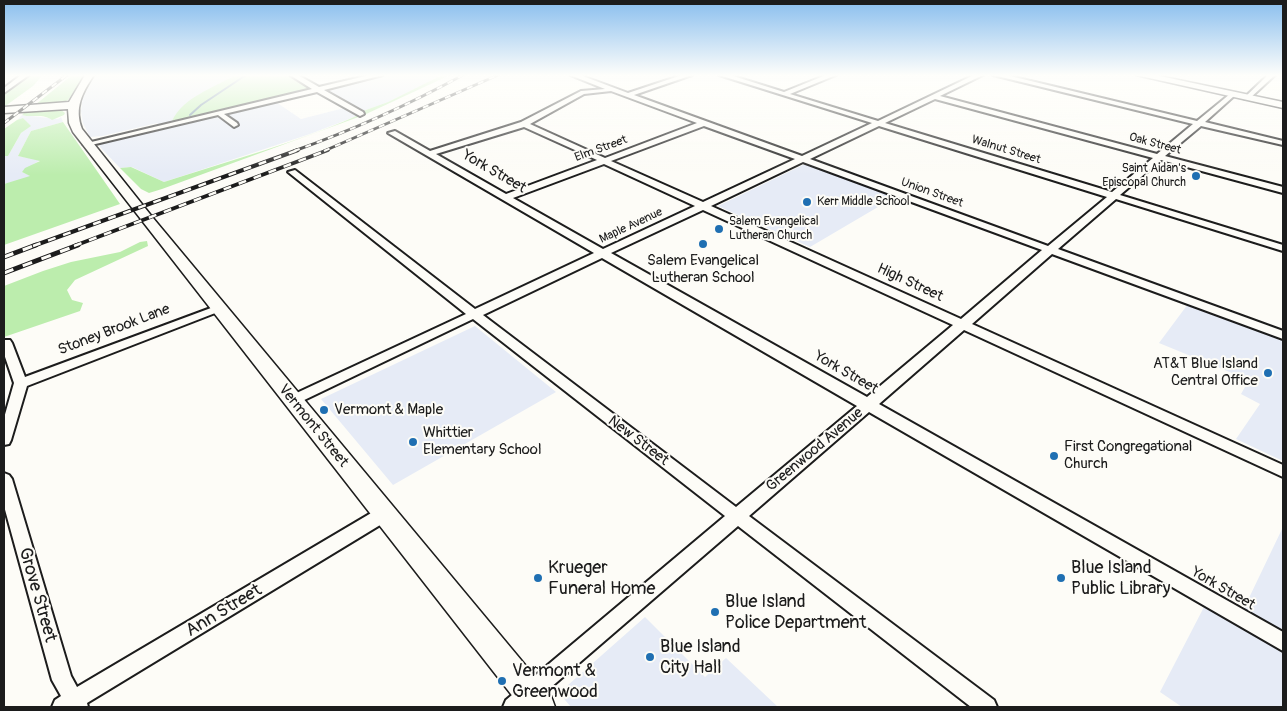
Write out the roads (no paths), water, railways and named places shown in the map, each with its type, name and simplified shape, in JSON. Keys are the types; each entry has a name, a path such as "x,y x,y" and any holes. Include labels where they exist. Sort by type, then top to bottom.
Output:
{"street":[{"path":"4,110 29,108"},
{"path":"73,108 72,118 74,124 87,144 240,108"},
{"path":"350,108 360,114"},
{"path":"428,154 524,124 553,108"},
{"name":"Union Street","path":"662,108 1283,335"},
{"name":"Walnut Street","path":"830,108 1283,248"},
{"name":"Maple Avenue","path":"293,400 911,108"},
{"name":"Oak Street","path":"977,108 1283,190"},
{"path":"1136,108 1283,144"},
{"name":"Greenwood Avenue","path":"527,703 737,516 1216,108"},
{"path":"219,113 234,125"},
{"name":"Elm Street","path":"506,198 704,123"},
{"name":"High Street","path":"524,124 1283,471"},
{"name":"York Street","path":"392,133 1283,642"},
{"name":"Vermont Street","path":"87,144 384,514 527,703"},
{"name":"New Street","path":"292,172 474,314 987,707"},
{"name":"Stoney Brook Lane","path":"21,382 219,308"},
{"path":"4,440 21,382 6,343"},
{"name":"Grove Street","path":"4,479 62,680 72,705"},
{"name":"Ann Street","path":"72,705 384,514"}],"waterway":[{"path":"190,115 198,108"}],"railway":[{"path":"4,123 23,108"},
{"path":"294,151 397,108"},
{"path":"324,151 422,108"},
{"path":"33,246 298,150"},
{"path":"74,246 328,150"},
{"path":"4,257 36,245"},
{"path":"4,273 78,245"}],"place":[{"name":"Saint Aidan's Episcopal Church","path":"1196,176"},
{"name":"Kerr Middle School","path":"807,202"},
{"name":"Salem Evangelical Lutheran Church","path":"719,229"},
{"name":"Salem Evangelical Lutheran School","path":"703,244"},
{"name":"AT&T Blue Island Central Office","path":"1268,373"},
{"name":"Vermont & Maple","path":"324,410"},
{"name":"Whittier Elementary School","path":"413,442"},
{"name":"First Congregational Church","path":"1054,456"},
{"name":"Krueger Funeral Home","path":"538,578"},
{"name":"Blue Island Public Library","path":"1061,578"},
{"name":"Blue Island Police Department","path":"715,612"},
{"name":"Blue Island City Hall","path":"650,657"},
{"name":"Vermont & Greenwood","path":"502,681"}]}
